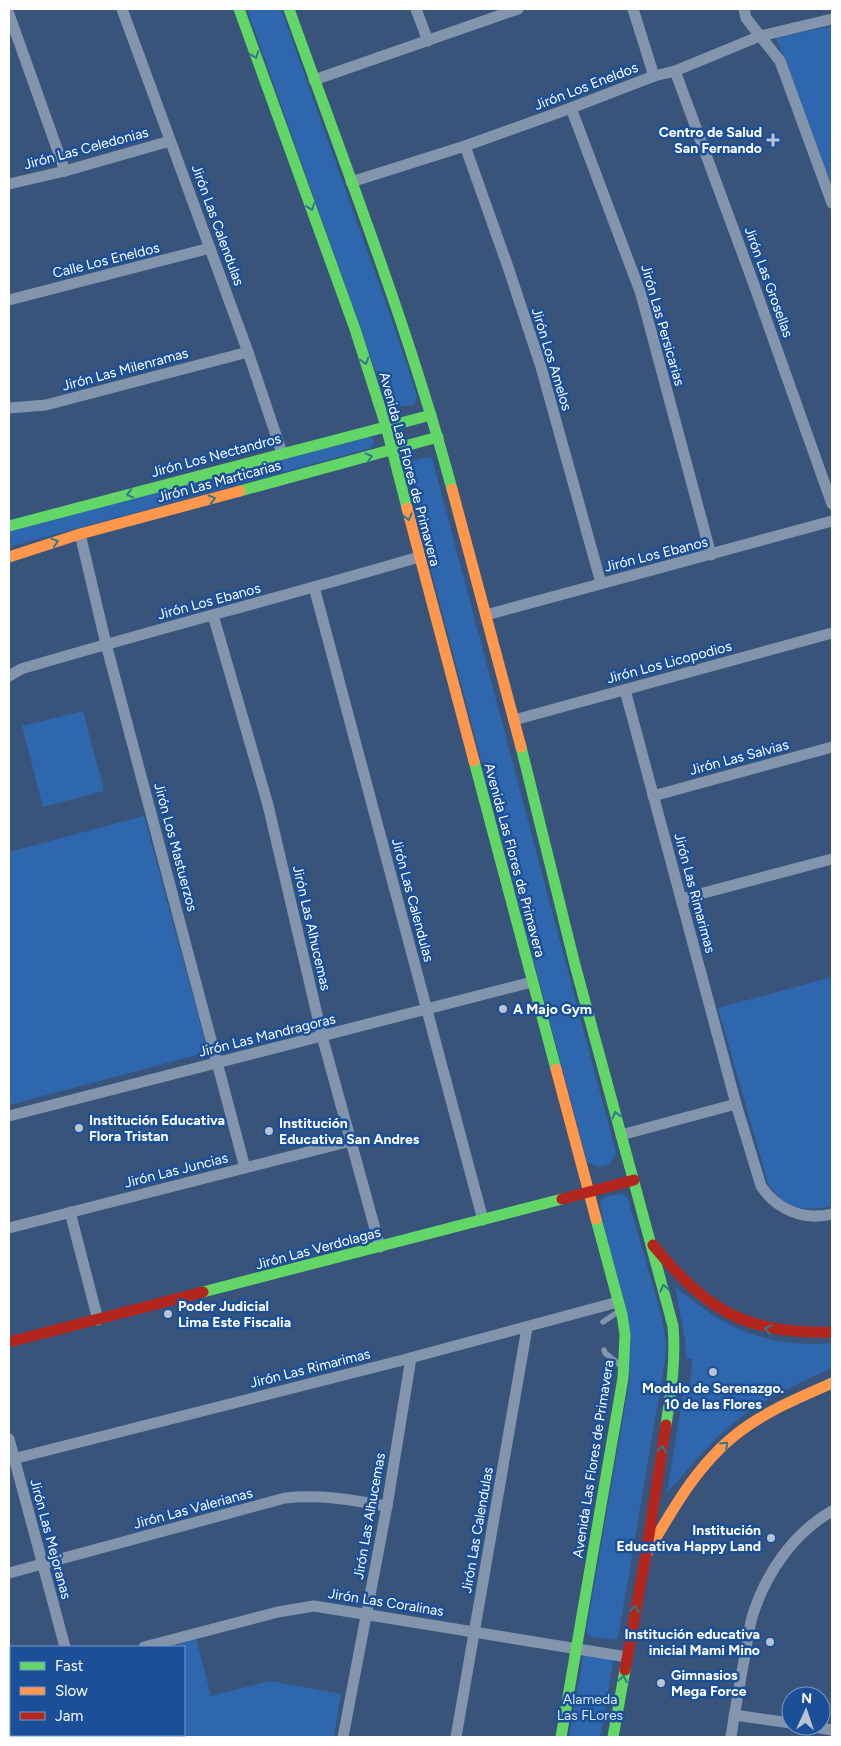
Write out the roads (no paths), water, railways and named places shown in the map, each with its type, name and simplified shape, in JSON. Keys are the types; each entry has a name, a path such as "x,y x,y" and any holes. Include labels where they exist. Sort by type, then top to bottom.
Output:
{"main road":[{"name":"Avenida Las Flores de Primavera","path":"239,9 355,329 386,426 418,557 619,1306 624,1334 624,1368 561,1737"},
{"path":"289,9 399,314 438,437 514,720 576,965 673,1326 675,1348 671,1391 646,1554 613,1737"},
{"name":"Jirón Los Nectandros","path":"9,526 431,415"},
{"name":"Jirón Las Marticarias","path":"9,557 80,534 438,437"},
{"name":"Jirón Las Verdolagas","path":"9,1342 634,1180"},
{"path":"652,1244 670,1269 687,1285 713,1304 743,1321 767,1329 792,1333 832,1332"},
{"path":"646,1554 676,1504 706,1465 730,1439 779,1407 832,1383"}],"street":[{"name":"Jirón Las Calendulas","path":"122,9 248,352 282,454"},
{"path":"416,9 428,42"},
{"path":"314,80 428,42 518,9"},
{"path":"633,9 654,76"},
{"path":"744,9 746,18 780,61 832,203"},
{"path":"9,14 65,171"},
{"name":"Jirón Los Eneldos","path":"351,182 465,146 654,76 675,71 760,36 832,19"},
{"name":"Jirón Las Grosellas","path":"675,71 832,504"},
{"name":"Jirón Las Persicarias","path":"571,108 641,294 711,555"},
{"name":"Jirón Las Celedonias","path":"9,184 65,171 170,141"},
{"name":"Jirón Los Amelos","path":"465,146 541,367 601,583"},
{"name":"Calle Los Eneldos","path":"9,300 210,248"},
{"name":"Jirón Las Milenramas","path":"9,408 46,405 248,352"},
{"name":"Jirón Los Ebanos","path":"486,615 832,521"},
{"name":"Jirón Los Mastuerzos","path":"80,534 106,644 245,1168"},
{"name":"Jirón Los Ebanos","path":"9,676 21,669 106,644 214,616 418,557"},
{"name":"Jirón Las Calendulas","path":"314,587 483,1220"},
{"name":"Jirón Las Alhucemas","path":"214,616 268,805 322,1036 380,1247"},
{"name":"Jirón Los Licopodios","path":"514,720 832,633"},
{"name":"Jirón Las Rimarimas","path":"625,690 736,1104 761,1186 768,1196 787,1210 799,1215 832,1214"},
{"name":"Jirón Las Salvias","path":"653,796 832,748"},
{"path":"681,899 832,859"},
{"name":"Jirón Las Mandragoras","path":"9,1116 532,982"},
{"path":"621,1135 736,1104"},
{"name":"Jirón Las Juncias","path":"9,1228 351,1141"},
{"path":"70,1212 98,1320"},
{"name":"Jirón Las Rimarimas","path":"11,1459 411,1358 606,1306 619,1306"},
{"name":"Jirón Las Calendulas","path":"456,1737 527,1328"},
{"name":"Jirón Las Alhucemas","path":"343,1737 387,1506 411,1358"},
{"name":"Jirón Las Mejoranas","path":"9,1439 11,1459 43,1564 64,1646"},
{"name":"Jirón Las Valerianas","path":"9,1573 284,1498 306,1496 331,1497 387,1506"},
{"path":"731,1737 752,1615 764,1584 782,1556 799,1535 832,1510"},
{"name":"Jirón Las Coralinas","path":"148,1646 278,1612 314,1606 627,1657"},
{"path":"734,1715 781,1722"}],"lane":[{"path":"606,1306 603,1324 619,1306"},
{"path":"604,1350 605,1354 624,1368"}],"place":[{"name":"Centro de Salud San Fernando","path":"773,140"},
{"name":"A Majo Gym","path":"503,1009"},
{"name":"Institución Educativa Flora Tristan","path":"79,1128"},
{"name":"Institución Educativa San Andres","path":"269,1131"},
{"name":"Poder Judicial Lima Este Fiscalia","path":"168,1314"},
{"name":"Modulo de Serenazgo. 10 de las Flores","path":"713,1372"},
{"name":"Institución Educativa Happy Land","path":"771,1538"},
{"name":"Institución educativa inicial Mami Mino","path":"770,1642"},
{"name":"Gimnasios Mega Force","path":"661,1683"}],"park label":[{"name":"Alameda Las FLores","path":"590,1708"}]}
